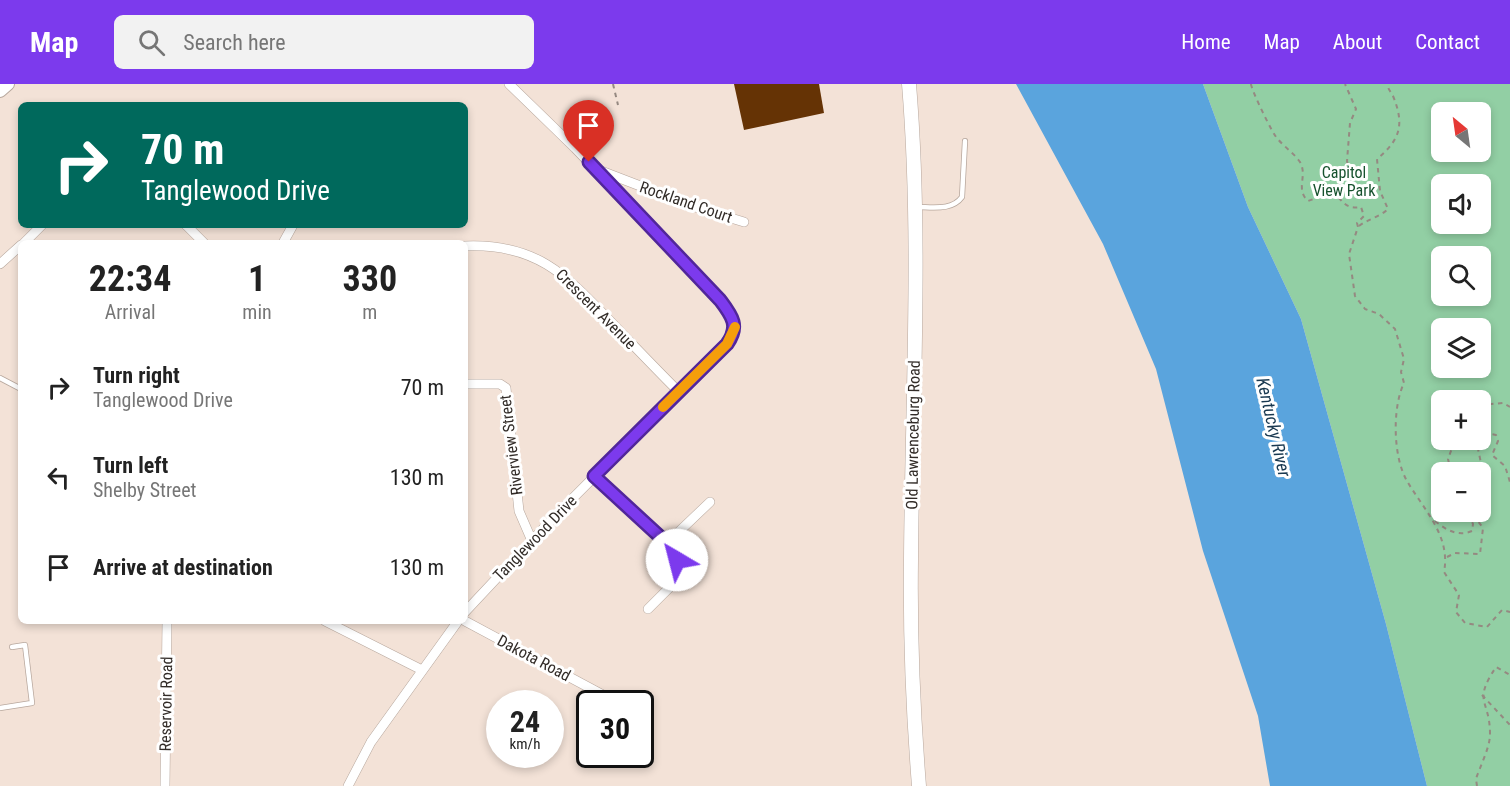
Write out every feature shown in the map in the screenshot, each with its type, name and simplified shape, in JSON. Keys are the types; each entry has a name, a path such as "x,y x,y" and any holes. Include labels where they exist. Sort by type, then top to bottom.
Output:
{"main road":[{"name":"Old Lawrenceburg Road","path":"909,84 913,136 914,207 910,621 919,786"}],"street":[{"path":"0,92 8,84"},
{"path":"509,84 594,168"},
{"name":"Rockland Court","path":"594,168 695,207 744,222"},
{"name":"Tanglewood Drive","path":"468,609 594,476 733,336 735,328 733,317 720,300 594,168"},
{"path":"26,240 39,228"},
{"path":"189,228 201,240"},
{"name":"Crescent Avenue","path":"468,246 490,245 509,248 552,266 574,283 679,392"},
{"path":"0,264 18,248"},
{"name":"Riverview Street","path":"468,384 500,384 506,388 519,511 532,541"},
{"path":"594,476 667,543 677,560 677,576 673,584 648,609"},
{"path":"667,543 710,502"},
{"name":"Dakota Road","path":"468,623 594,690"},
{"name":"Reservoir Road","path":"165,786 168,624"},
{"path":"331,624 422,670"},
{"path":"348,786 362,757 456,624"}],"lane":[{"path":"914,207 948,207 958,203 962,197 965,141"},
{"path":"0,378 18,387"},
{"path":"0,708 32,703 26,645 12,647"}],"path":[{"path":"613,84 618,105"},
{"path":"1251,84 1254,97 1277,138 1300,162 1303,170 1300,190 1308,201 1327,194 1350,175 1347,161 1350,123 1356,109 1345,84"},
{"path":"1358,227 1370,218 1383,215 1388,209 1380,191 1377,159 1396,142 1399,125 1398,110 1387,84"},
{"path":"1331,190 1344,206 1353,209 1361,207 1364,216 1357,223 1358,227 1349,254 1355,296 1365,309 1380,314 1395,329 1404,359 1401,372 1404,383 1398,396 1396,443 1408,483 1431,515"},
{"path":"1491,404 1503,403 1510,408"},
{"path":"1481,462 1478,448 1486,433 1496,435 1498,441 1492,455 1505,466 1510,482"},
{"path":"1435,522 1447,557 1444,572 1460,595 1456,612 1465,622 1487,627 1502,610 1510,612"},
{"path":"1436,522 1445,529 1464,535 1472,531 1472,522"},
{"path":"1447,557 1455,553 1480,554 1483,528 1479,522"},
{"path":"1477,786 1476,779 1490,735 1482,695 1484,685 1496,667 1510,675"},
{"path":"1482,695 1510,725"}],"green space":[{"name":"Capitol View Park","path":"1203,84 1510,84 1510,786 1427,786 1386,624 1301,319 1248,207"}],"water":[{"name":"Kentucky River","path":"1016,84 1203,84 1248,207 1301,319 1386,624 1427,786 1270,786 1258,716 1203,551 1156,369 1103,244"}],"building":[{"path":"734,84 819,84 824,113 744,130"}],"slow traffic":[{"path":"663,407 727,344 733,336 735,327"}],"route":[{"path":"589,162 720,300 734,320 733,336 727,344 594,476 669,545 677,560"}]}
